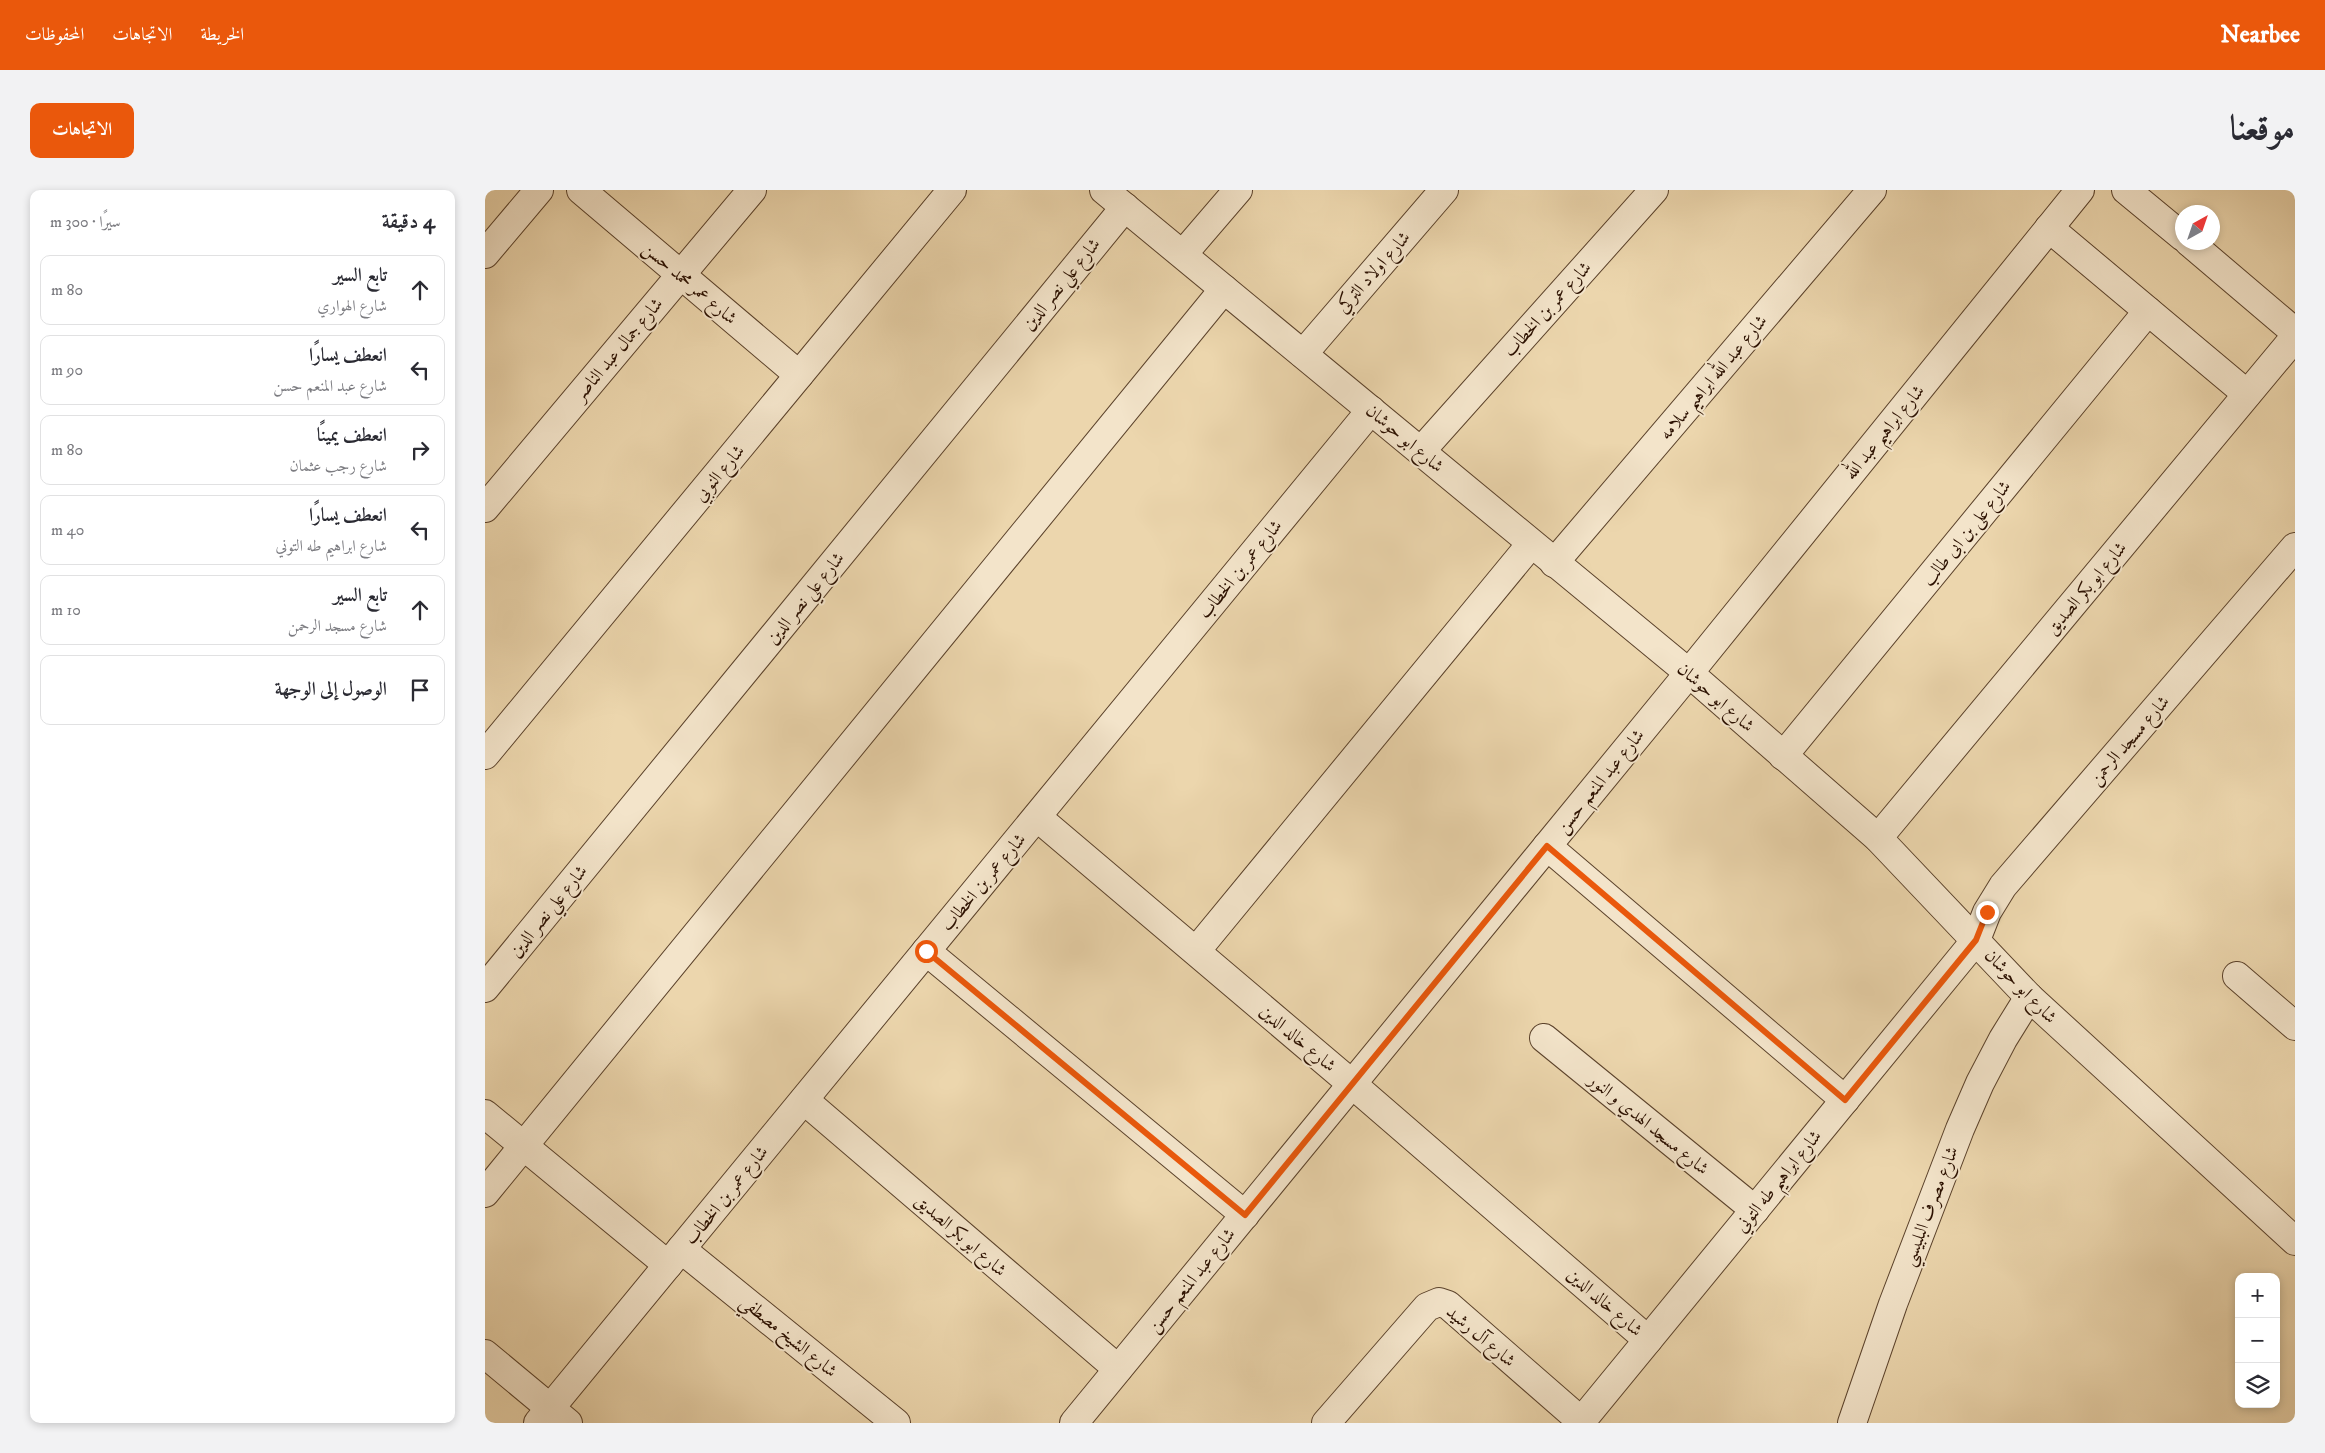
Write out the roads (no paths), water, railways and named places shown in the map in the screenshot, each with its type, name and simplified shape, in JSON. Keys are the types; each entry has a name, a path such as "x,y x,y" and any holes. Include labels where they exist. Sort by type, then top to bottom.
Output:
{"street":[{"path":"485,254 539,190"},
{"name":"شارع عمر محمد حسن","path":"581,190 799,375"},
{"name":"شارع جمال عبد الناصر","path":"485,508 752,190"},
{"name":"شارع النوبي","path":"485,755 952,190"},
{"name":"شارع ابو حوشان","path":"1104,190 1689,673 1878,838 2029,997 2295,1241"},
{"path":"1183,254 1238,190"},
{"name":"شارع اولاد التركي","path":"1303,354 1443,190"},
{"name":"شارع عمر بن الخطاب","path":"1421,451 1654,190"},
{"name":"شارع عبد الله ابراهيم سلامه","path":"1554,563 1872,190"},
{"name":"شارع ابراهيم عبد الله","path":"1689,673 2080,190"},
{"path":"2126,190 2175,230"},
{"name":"شارع علي نصر الدين","path":"485,988 1125,207"},
{"path":"2049,228 2247,394"},
{"path":"2198,250 2295,332"},
{"path":"485,1193 1224,289"},
{"name":"شارع على بن ابى طالب","path":"1783,756 2148,311"},
{"name":"شارع ابو بكر الصديق","path":"1878,838 2295,337"},
{"name":"شارع عمر بن الخطاب","path":"552,1418 674,1257 1371,410"},
{"path":"1196,951 1531,544"},
{"name":"شارع مسجد الرحمن","path":"1976,940 1987,912 2003,886 2295,548"},
{"name":"شارع عبد المنعم حسن","path":"1074,1423 1689,673"},
{"name":"شارع خالد الدين","path":"1037,816 1352,1084 1648,1340"},
{"path":"1547,846 1845,1100"},
{"name":"شارع ابراهيم طه التوني","path":"1581,1422 1976,940"},
{"path":"926,951 1245,1215"},
{"path":"2237,976 2295,1026"},
{"name":"شارع مصرف البلبيسي","path":"1852,1423 1893,1304 1979,1083 2029,997"},
{"name":"شارع مسجد الهدي و النور","path":"1544,1038 1755,1210"},
{"name":"شارع ابو بكر الصديق","path":"804,1100 1117,1370"},
{"name":"شارع الشيخ مصطفي","path":"485,1114 524,1146 896,1423"},
{"name":"شارع آل رشيد","path":"1326,1423 1427,1308 1439,1302 1447,1305 1581,1422"},
{"path":"485,1354 552,1418"}]}
